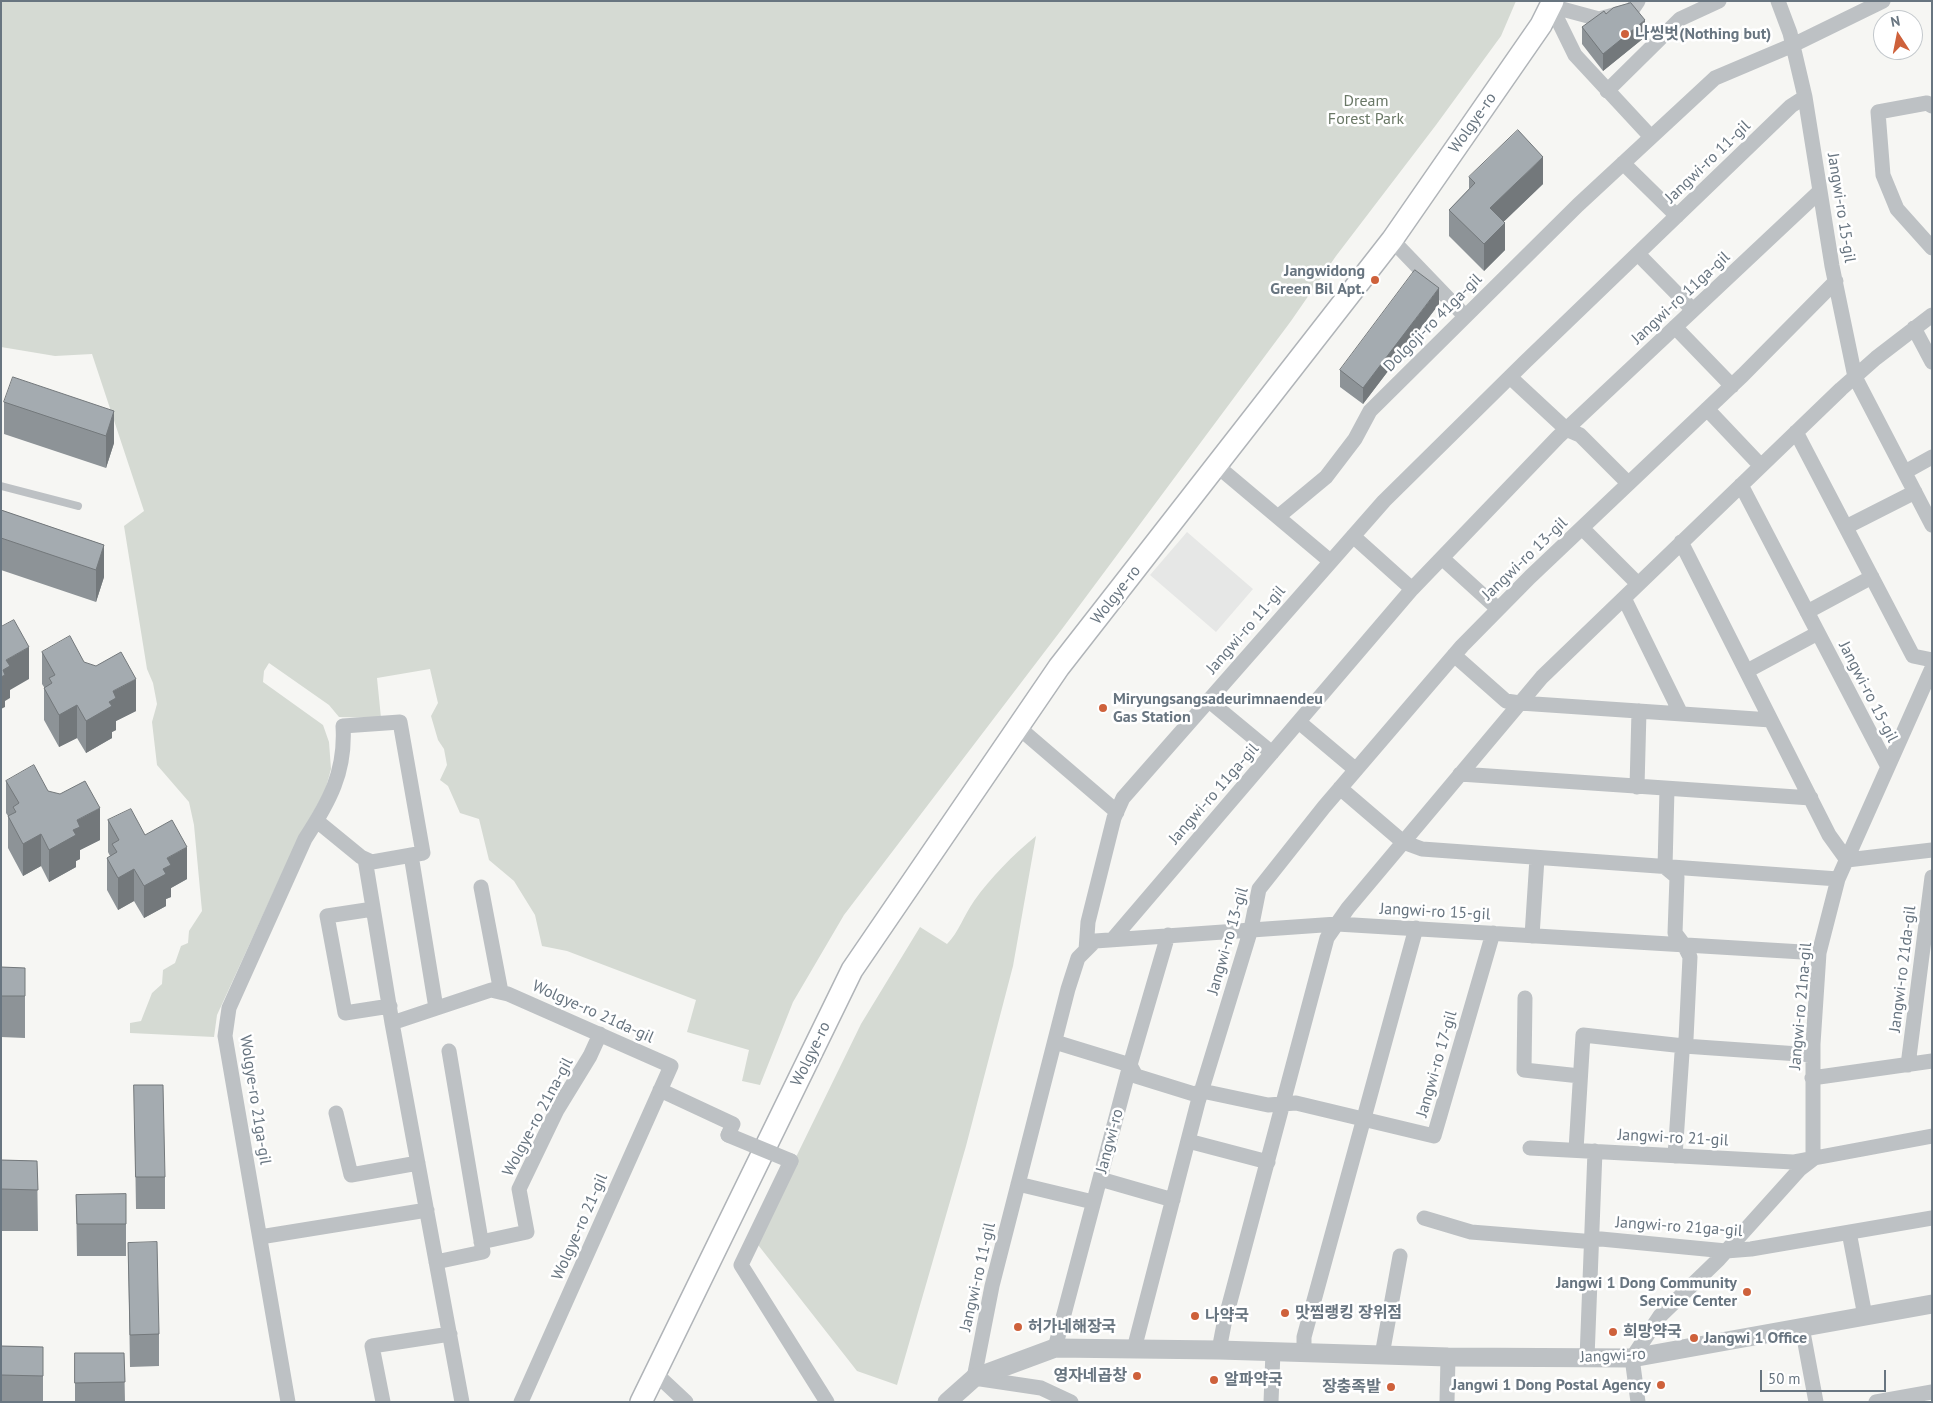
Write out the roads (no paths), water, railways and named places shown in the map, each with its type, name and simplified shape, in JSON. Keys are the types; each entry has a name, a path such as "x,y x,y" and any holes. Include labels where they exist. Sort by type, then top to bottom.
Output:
{"main road":[{"name":"Wolgye-ro","path":"641,1402 852,970 1059,667 1392,240 1541,25 1552,3"}],"street":[{"path":"1552,3 1599,19 1632,10 1638,1"},
{"path":"1607,91 1680,19 1719,1"},
{"path":"1778,1 1792,44"},
{"name":"Dolgoji-ro 41ga-gil","path":"1279,516 1326,477 1355,439 1370,411 1623,163 1715,78 1883,1"},
{"path":"1552,3 1575,55 1651,137"},
{"name":"Jangwi-ro 15-gil","path":"1792,44 1805,97 1836,281 1855,377 1932,524"},
{"name":"Jangwi-ro 11-gil","path":"974,1378 992,1286 1054,1042 1078,958 1086,950 1088,922 1114,818 1123,798 1384,501 1510,376 1791,106 1805,97"},
{"path":"1930,104 1878,112 1883,176 1897,209 1932,248"},
{"path":"1623,163 1677,216"},
{"name":"Jangwi-ro 11ga-gil","path":"1112,940 1412,589 1566,429 1820,191"},
{"path":"1392,240 1465,316"},
{"path":"1638,254 1693,310"},
{"name":"Jangwi-ro 13-gil","path":"1134,1349 1188,1141 1252,929 1259,889 1340,788 1454,655 1498,609 1628,483 1732,386 1836,281"},
{"name":"Jangwi-ro 15-gil","path":"1219,1350 1224,1324 1327,938 1348,908 1542,677 1855,377 1876,358 1932,315"},
{"path":"1675,327 1732,386"},
{"path":"1914,328 1932,362"},
{"path":"1510,376 1566,429 1580,435 1628,483"},
{"path":"1707,409 1761,466"},
{"path":"1796,432 1913,656 1932,660"},
{"path":"1904,472 1932,457"},
{"path":"1216,465 1279,516 1330,561"},
{"name":"Jangwi-ro 15-gil","path":"1741,485 1888,768"},
{"path":"1846,526 1915,492"},
{"path":"1582,528 1638,584"},
{"path":"1353,536 1412,589"},
{"path":"1681,542 1829,835 1847,860 1932,850"},
{"path":"1442,558 1498,609"},
{"path":"1807,612 1872,577"},
{"path":"1624,598 1681,714"},
{"name":"Jangwi-ro 15-gil","path":"1747,672 1818,633"},
{"path":"1454,655 1506,701 1771,720"},
{"name":"Jangwi-ro 21na-gil","path":"1813,1159 1812,1078 1819,953 1838,879 1932,668"},
{"path":"1208,700 1272,753"},
{"path":"1637,786 1639,711"},
{"name":"Wolgye-ro 21ga-gil","path":"288,1402 225,1036 229,1008 305,839 326,806 341,766 343,726 400,722 423,853 411,856"},
{"path":"1299,722 1356,770"},
{"path":"1018,727 1117,812"},
{"path":"1460,774 1811,798"},
{"path":"1340,788 1403,842 1422,849 1838,879"},
{"path":"1665,867 1667,789"},
{"path":"317,821 365,859 372,862 411,856 436,1008"},
{"path":"1532,936 1537,858"},
{"path":"365,859 392,1023 462,1402"},
{"path":"1665,867 1677,877 1675,933 1690,956 1686,1039 1682,1053 1675,1156"},
{"name":"Jangwi-ro 21da-gil","path":"1908,1065 1932,877"},
{"path":"481,888 501,992"},
{"path":"373,909 327,916 345,1013 390,1006"},
{"path":"1086,950 1095,941 1337,924"},
{"name":"Jangwi-ro 15-gil","path":"1337,924 1819,953"},
{"path":"1304,1353 1304,1337 1416,928"},
{"name":"Jangwi-ro 17-gil","path":"1363,1119 1434,1136 1493,933"},
{"name":"Jangwi-ro","path":"1055,1348 1130,1065 1168,935"},
{"name":"Wolgye-ro 21da-gil","path":"392,1023 491,990 508,994 671,1066"},
{"path":"1525,998 1524,1070 1580,1076"},
{"name":"Wolgye-ro 21na-gil","path":"481,1242 527,1232 519,1189 557,1110 590,1056 600,1034"},
{"path":"1576,1150 1583,1035 1684,1046 1813,1055"},
{"path":"1054,1042 1130,1065 1136,1076 1194,1094 1202,1092 1268,1105 1296,1103 1363,1119"},
{"path":"436,1262 483,1252 449,1051"},
{"path":"1812,1078 1932,1061"},
{"name":"Wolgye-ro 21-gil","path":"521,1402 671,1066"},
{"path":"660,1090 733,1124 728,1135 791,1161 741,1265 827,1402"},
{"path":"336,1114 351,1175 418,1163"},
{"name":"Jangwi-ro 21-gil","path":"1530,1148 1793,1162 1932,1136"},
{"path":"1188,1141 1268,1162"},
{"path":"1587,1358 1595,1151"},
{"path":"1638,1402 1632,1358 1660,1316 1726,1251 1800,1170 1813,1159"},
{"path":"1100,1179 1173,1200"},
{"path":"1018,1184 1093,1202"},
{"path":"260,1237 427,1210"},
{"name":"Jangwi-ro 21ga-gil","path":"1424,1218 1472,1232 1583,1241 1601,1239 1726,1251 1751,1249 1932,1218"},
{"path":"1849,1232 1865,1316"},
{"path":"1382,1355 1400,1256"},
{"name":"Jangwi-ro","path":"947,1402 974,1378 1055,1348 1219,1350 1448,1357 1632,1358 1932,1304"},
{"path":"1802,1327 1816,1402"},
{"path":"383,1402 372,1346 450,1334"},
{"path":"1271,1402 1273,1352"},
{"path":"1447,1402 1448,1357"},
{"path":"655,1373 686,1402"},
{"path":"974,1378 1041,1388 1071,1402"},
{"path":"1876,1402 1932,1392"}],"lane":[{"path":"1,486 78,506"}],"place":[{"name":"나씽벗(Nothing but)","path":"1625,34"},
{"name":"Jangwidong Green Bil Apt.","path":"1375,280"},
{"name":"Miryungsangsadeurimnaendeu Gas Station","path":"1103,708"},
{"name":"Jangwi 1 Dong Community Service Center","path":"1747,1292"},
{"name":"맛찜랭킹 장위점","path":"1285,1313"},
{"name":"나약국","path":"1195,1316"},
{"name":"허가네해장국","path":"1018,1327"},
{"name":"희망약국","path":"1613,1332"},
{"name":"Jangwi 1 Office","path":"1694,1338"},
{"name":"영자네곱창","path":"1137,1376"},
{"name":"알파약국","path":"1214,1380"},
{"name":"Jangwi 1 Dong Postal Agency","path":"1661,1385"},
{"name":"장충족발","path":"1391,1387"}],"park label":[{"name":"Dream Forest Park","path":"1366,110"}]}
